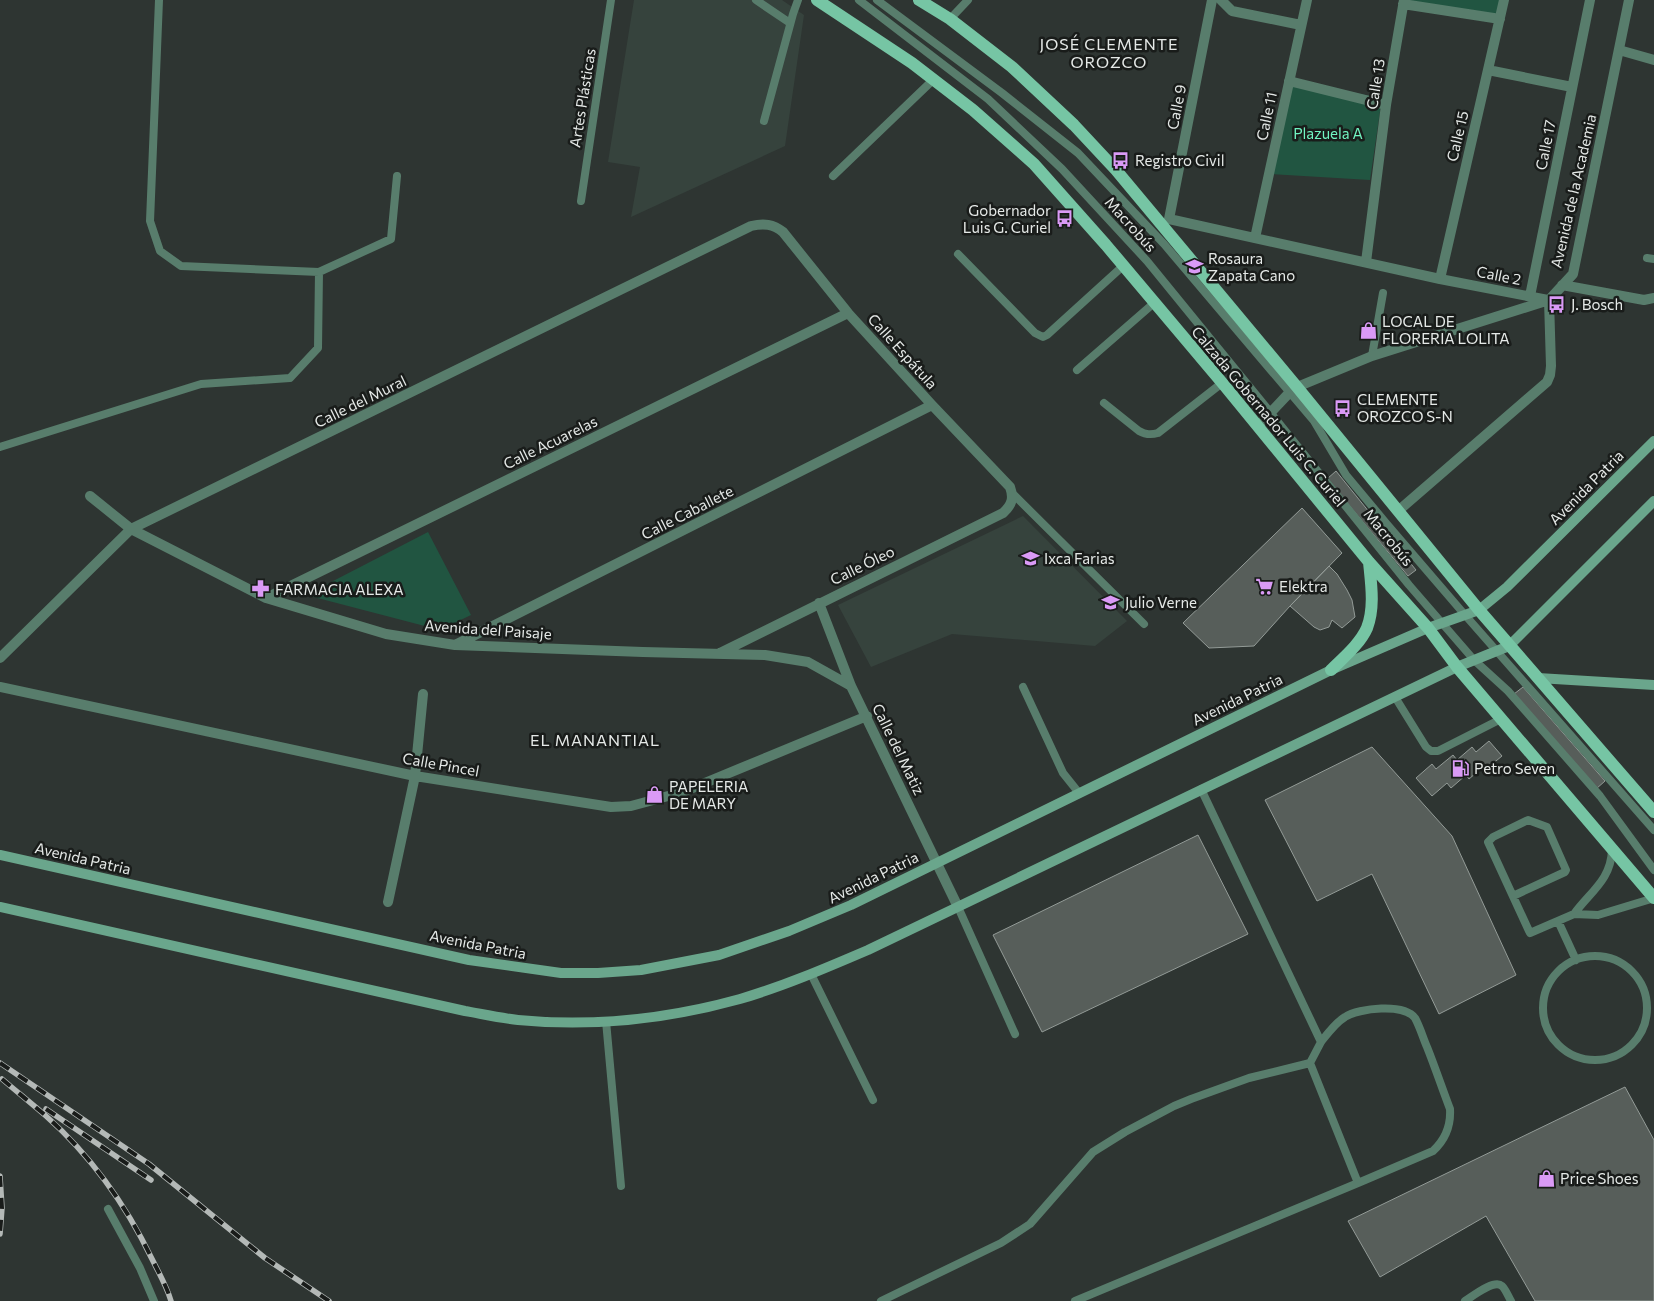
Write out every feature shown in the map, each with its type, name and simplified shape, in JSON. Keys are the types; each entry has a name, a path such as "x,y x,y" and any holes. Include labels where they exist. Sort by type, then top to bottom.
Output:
{"main road":[{"name":"Calzada Gobernador Luis C. Curiel","path":"817,0 934,79 973,110 1034,164 1222,383 1369,562 1428,628 1457,667 1654,898"},
{"path":"919,0 950,19 1012,67 1074,125 1116,170 1293,390 1398,511 1509,646 1654,812"},
{"path":"1331,670 1355,646 1367,629 1371,610 1372,589 1369,562"}],"street":[{"name":"Calle 9","path":"1169,219 1212,0"},
{"path":"1220,0 1232,11 1301,25"},
{"name":"Calle 11","path":"1255,238 1307,0"},
{"name":"Calle 15","path":"1440,279 1504,0"},
{"name":"Calle 17","path":"1530,296 1590,0"},
{"name":"Avenida de la Academia","path":"1549,300 1573,274 1629,0"},
{"path":"1403,2 1500,19"},
{"name":"Calle 13","path":"1366,262 1386,105 1403,2"},
{"path":"1619,50 1654,60"},
{"path":"1488,70 1572,87"},
{"path":"1289,81 1386,105"},
{"name":"Calle 2","path":"1169,219 1440,279 1549,300"},
{"name":"Calle Espátula","path":"768,224 783,232 848,313 1010,487 1012,497"},
{"name":"Calle del Mural","path":"0,658 131,529 751,226 768,224"},
{"path":"1562,285 1644,300 1654,298"},
{"path":"1258,426 1293,390 1372,356 1549,300 1551,366 1547,382 1398,511"},
{"name":"Calle Acuarelas","path":"266,598 848,313"},
{"name":"Calle Caballete","path":"455,645 932,405"},
{"name":"Avenida Patria","path":"0,855 469,960 561,973 641,970 718,955 789,931 851,905 1331,670 1428,628 1479,610 1507,587 1654,440"},
{"name":"Avenida del Paisaje","path":"90,496 131,529 266,598 386,634 455,645 765,655 808,662 852,686"},
{"name":"Calle Óleo","path":"720,653 1003,513 1009,507 1012,497"},
{"path":"0,907 465,1011 517,1020 572,1022 630,1020 696,1009 740,999 812,974 868,950 1395,696 1457,667 1509,646 1654,501"},
{"name":"Calle del Matiz","path":"819,603 852,686 958,907"},
{"path":"1538,678 1654,685"},
{"name":"Calle Pincel","path":"0,686 415,776 611,807 631,806 684,792 867,716"},
{"path":"388,902 415,776 423,694"}],"lane":[{"path":"159,0 150,221 160,251 181,266 319,272 391,239 396,176"},
{"name":"Artes Plásticas","path":"581,201 611,0"},
{"path":"756,0 790,23"},
{"path":"764,121 798,0"},
{"name":"Macrobús","path":"860,0 988,99 1062,169 1147,261 1409,585 1474,660 1508,691 1600,796 1654,870"},
{"name":"Macrobús","path":"878,0 1078,153 1164,244 1293,390 1346,475 1497,652 1654,830"},
{"path":"950,19 968,0"},
{"path":"833,176 934,79"},
{"path":"958,254 1035,334 1043,337 1123,266"},
{"path":"0,447 201,384 290,378 318,348 319,272"},
{"path":"1372,356 1383,293"},
{"path":"1077,370 1154,303"},
{"path":"1104,403 1144,434 1154,434 1158,433 1222,383"},
{"path":"1012,497 1144,624"},
{"path":"1024,686 1063,773 1079,793"},
{"path":"1395,696 1426,747 1431,751 1438,751 1501,719"},
{"path":"1201,789 1321,1042"},
{"path":"1513,896 1566,870 1549,831 1545,826 1528,820 1488,840 1488,843 1530,933 1574,914 1603,881 1612,862 1612,850"},
{"path":"1574,914 1598,915 1654,898"},
{"path":"958,907 1015,1034"},
{"path":"1558,921 1576,960"},
{"path":"1593,956 1611,958 1626,966 1638,979 1646,994 1648,1012 1644,1028 1634,1043 1621,1054 1604,1060 1587,1060 1571,1055 1557,1044 1548,1031 1543,1014 1544,997 1550,982 1562,969 1576,960 1593,956"},
{"path":"812,974 873,1100"},
{"path":"881,1301 1002,1242 1030,1224 1093,1152 1125,1132 1191,1099 1249,1078 1310,1063 1321,1042 1335,1025 1346,1016 1383,1008 1409,1013 1414,1017 1450,1109 1447,1134 1442,1143 1433,1151 1075,1301"},
{"path":"606,1021 621,1186"},
{"path":"1310,1063 1358,1183"},
{"path":"108,1209 140,1268 154,1301"},
{"path":"1465,1301 1489,1286 1496,1284 1502,1286 1511,1301"}],"shaded area":[{"path":"634,0 782,0 804,15 785,146 631,217 640,167 608,162"},
{"path":"1023,516 1127,621 1095,646 952,634 871,667 838,605"}],"green space":[{"path":"1404,0 1504,0 1500,19"},
{"name":"Plazuela A","path":"1289,81 1382,98 1370,180 1269,174"},
{"path":"428,532 471,615 440,630 306,595"}],"building":[{"path":"1336,471 1416,570 1408,576 1327,479"},
{"name":"Elektra","path":"1302,508 1342,553 1254,646 1209,648 1183,623"},
{"path":"1329,566 1337,574 1347,590 1352,600 1355,617 1342,628 1332,620 1329,627 1320,630 1290,606"},
{"path":"1523,687 1605,781 1596,789 1514,694"},
{"name":"Petro Seven","path":"1489,741 1502,756 1485,770 1483,767 1469,779 1466,775 1451,788 1447,783 1432,796 1416,778 1432,764 1436,769 1453,755 1457,760 1472,747 1476,752"},
{"path":"1372,747 1452,836 1516,975 1439,1014 1372,874 1317,901 1265,800"},
{"path":"1198,835 1248,934 1042,1032 993,935"},
{"name":"Price Shoes","path":"1625,1087 1654,1140 1654,1301 1535,1301 1486,1216 1380,1277 1348,1221"}],"railway":[{"path":"0,1063 149,1164 265,1258 329,1301"},
{"path":"2,1079 62,1131 106,1182 142,1239 163,1280 171,1301"},
{"path":"46,1109 151,1180"},
{"path":"0,1176 2,1208 0,1234"}],"place":[{"name":"Registro Civil","path":"1121,160"},
{"name":"Gobernador Luis G. Curiel","path":"1065,219"},
{"name":"Rosaura Zapata Cano","path":"1194,267"},
{"name":"J. Bosch","path":"1557,304"},
{"name":"LOCAL DE FLORERIA LOLITA","path":"1368,330"},
{"name":"CLEMENTE OROZCO S-N","path":"1343,408"},
{"name":"Ixca Farias","path":"1030,558"},
{"name":"Elektra","path":"1265,586"},
{"name":"FARMACIA ALEXA","path":"261,589"},
{"name":"Julio Verne","path":"1111,602"},
{"name":"Petro Seven","path":"1460,768"},
{"name":"PAPELERIA DE MARY","path":"655,795"},
{"name":"Price Shoes","path":"1546,1178"}],"district":[{"name":"JOSÉ CLEMENTE OROZCO","path":"1109,52"},
{"name":"EL MANANTIAL","path":"595,739"}]}
